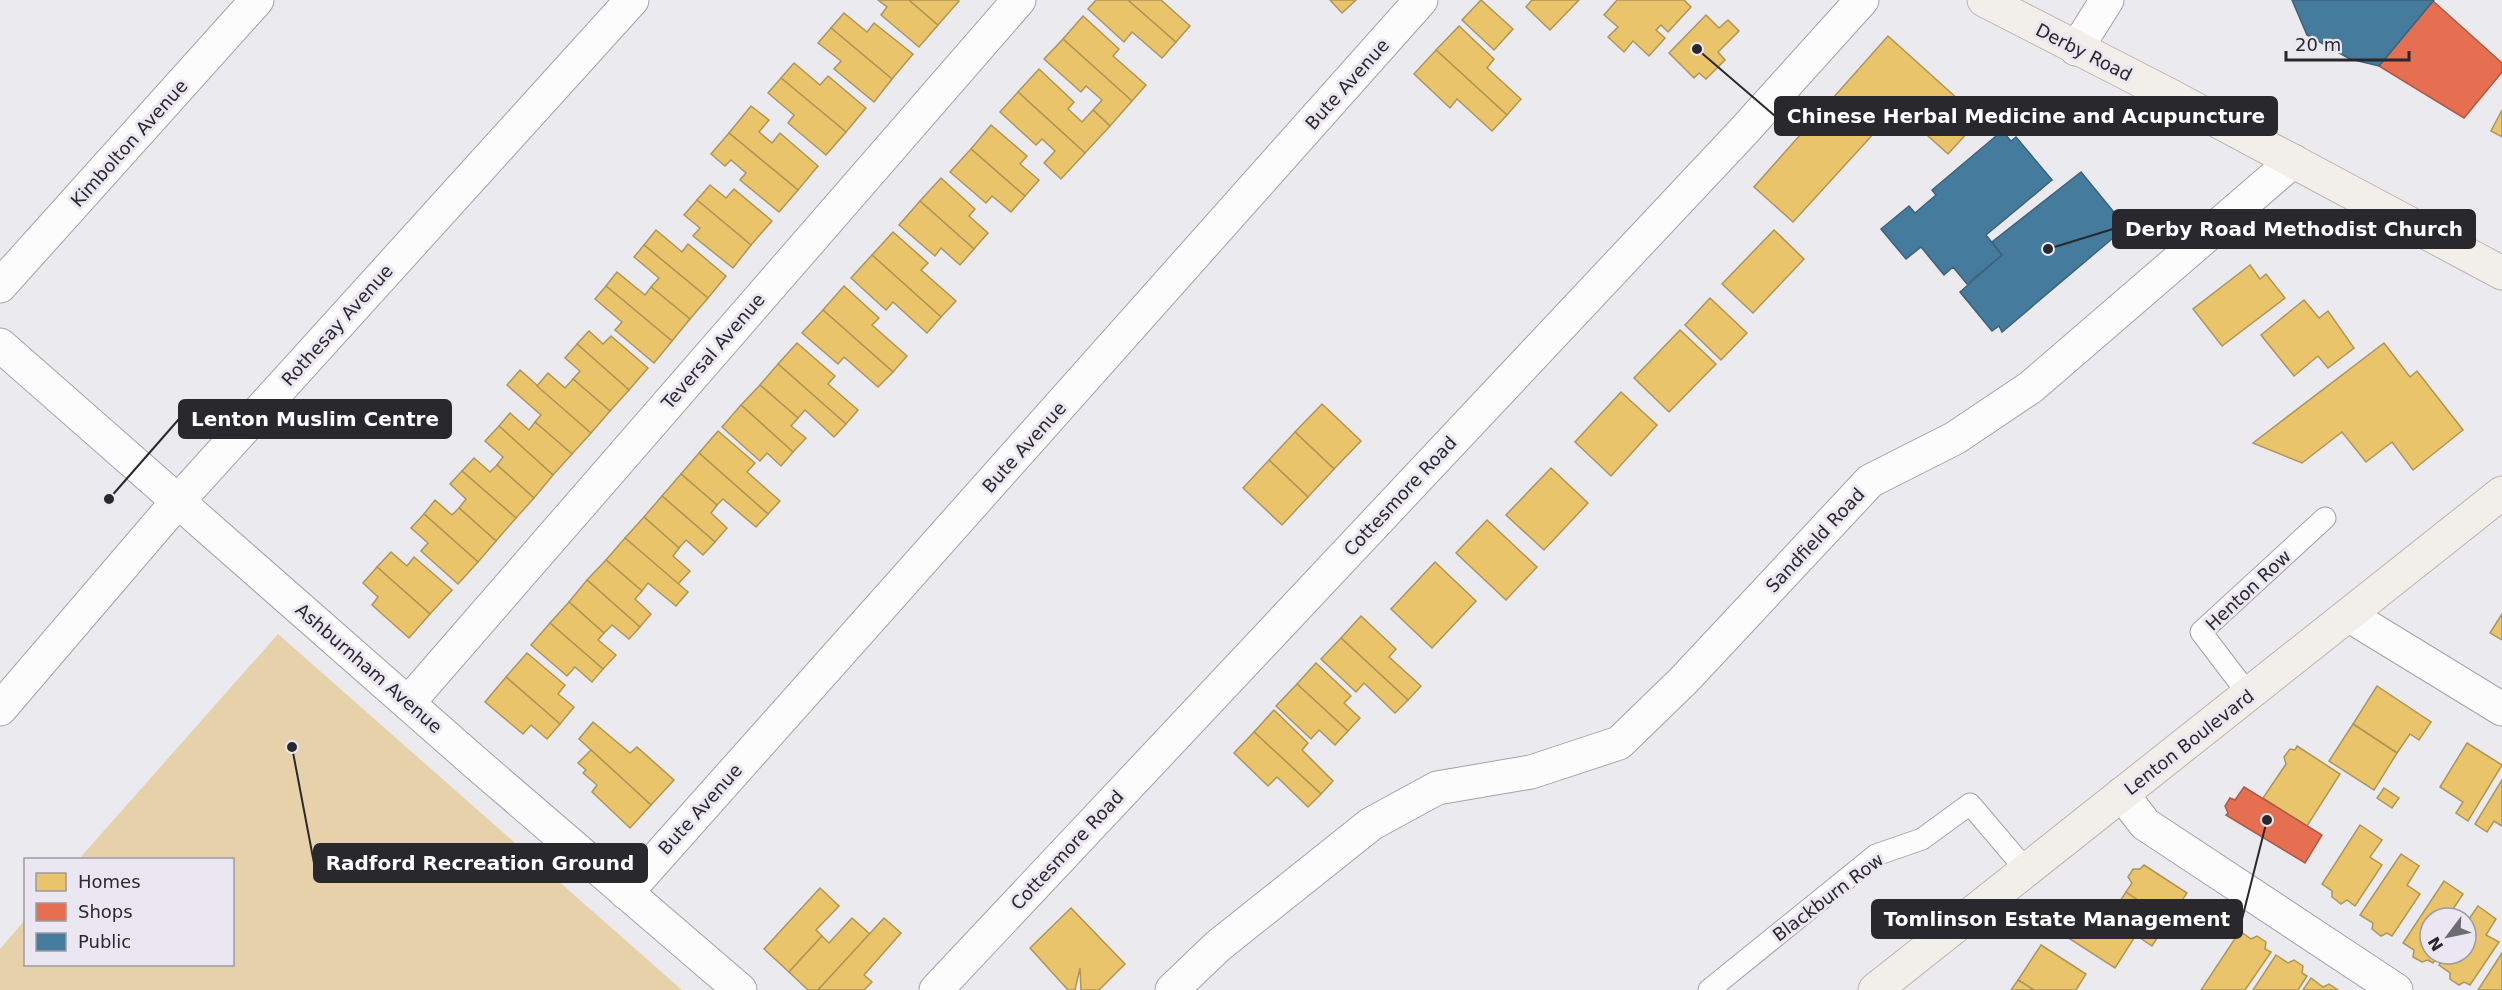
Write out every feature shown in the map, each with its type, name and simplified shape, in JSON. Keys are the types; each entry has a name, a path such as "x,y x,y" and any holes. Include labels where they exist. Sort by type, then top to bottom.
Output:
{"main road":[{"name":"Derby Road","path":"1984,0 2169,95 2502,273"},
{"name":"Lenton Boulevard","path":"1881,988 2502,493"}],"street":[{"name":"Kimbolton Avenue","path":"0,286 257,0"},
{"name":"Rothesay Avenue","path":"0,709 178,501 632,0"},
{"name":"Teversal Avenue","path":"408,702 1019,0"},
{"name":"Bute Avenue","path":"626,893 1421,0"},
{"name":"Cottesmore Road","path":"936,990 1741,134 1862,0"},
{"path":"2076,49 2107,0"},
{"name":"Sandfield Road","path":"1173,990 1218,946 1371,824 1437,788 1531,772 1619,743 1692,672 1870,481 1955,438 2031,387 2293,161"},
{"name":"Ashburnham Avenue","path":"0,345 740,990"},
{"path":"2350,616 2502,709"},
{"path":"2122,794 2145,824 2396,990"}],"lane":[{"name":"Henton Row","path":"2249,695 2201,632 2325,518"},
{"name":"Blackburn Row","path":"1709,990 1876,855 1922,839 1970,804 2027,871"}],"shaded area":[{"path":"278,634 682,990 0,990 0,949 24,921 24,966 234,966 234,858 80,858"}],"building: Homes":[{"path":"878,0 909,0 938,25 919,47 881,15 887,7"},
{"path":"909,0 958,0 959,1 938,25"},
{"path":"1096,0 1128,0 1176,42 1162,58 1132,32 1124,42 1088,9"},
{"path":"1128,0 1161,0 1190,26 1176,42"},
{"path":"1330,0 1356,0 1342,13"},
{"path":"1481,0 1513,29 1494,50 1462,20"},
{"path":"1532,0 1579,0 1550,30 1526,7"},
{"path":"1617,0 1684,0 1691,7 1668,32 1661,25 1656,30 1665,38 1649,56 1633,41 1624,52 1608,37 1618,27 1604,15"},
{"path":"844,13 867,32 874,23 913,54 892,79 831,28"},
{"path":"1706,15 1719,28 1728,20 1739,31 1718,52 1725,60 1706,79 1699,73 1694,78 1669,53"},
{"path":"1083,16 1119,49 1113,56 1146,85 1132,101 1063,39"},
{"path":"1459,26 1494,59 1487,68 1521,99 1507,115 1436,50"},
{"path":"831,28 892,79 874,102 834,69 841,61 818,43"},
{"path":"1888,36 1980,119 1948,154 1897,108 1793,222 1754,187"},
{"path":"1063,39 1132,101 1110,126 1093,110 1102,100 1086,86 1081,92 1044,59"},
{"path":"1436,50 1507,115 1492,131 1457,99 1450,108 1414,74"},
{"path":"794,63 820,85 828,76 866,108 846,132 781,78"},
{"path":"1039,69 1074,102 1068,109 1082,122 1093,110 1110,126 1085,153 1018,92"},
{"path":"781,78 846,132 826,155 788,123 794,115 768,93"},
{"path":"1018,92 1085,153 1061,179 1044,163 1055,151 1042,139 1036,145 1000,112"},
{"path":"751,106 769,120 759,132 772,143 780,133 818,166 798,190 729,133"},
{"path":"2502,110 2502,137 2491,131"},
{"path":"991,125 1027,156 1020,164 1039,180 1025,196 971,149"},
{"path":"729,133 798,190 779,212 740,180 746,173 731,160 725,166 711,154"},
{"path":"971,149 1025,196 1011,212 992,196 986,203 950,172"},
{"path":"941,178 975,209 969,216 988,233 974,249 920,201"},
{"path":"710,185 726,198 734,189 772,221 751,245 697,200"},
{"path":"697,200 751,245 733,268 693,236 700,228 684,215"},
{"path":"920,201 974,249 960,265 941,248 935,256 899,225"},
{"path":"656,230 682,252 688,244 726,276 708,298 644,245"},
{"path":"1774,230 1804,259 1753,313 1722,284"},
{"path":"893,232 928,263 921,270 956,301 941,317 872,255"},
{"path":"644,245 708,298 690,319 651,287 659,278 634,257"},
{"path":"872,255 941,317 927,333 893,302 886,310 851,278"},
{"path":"2250,265 2260,279 2266,274 2285,298 2222,346 2193,309"},
{"path":"617,272 645,295 651,287 690,319 672,341 606,286"},
{"path":"606,286 672,341 654,363 615,330 622,322 595,299"},
{"path":"844,286 879,318 872,325 907,356 893,372 823,310"},
{"path":"1710,298 1747,333 1721,360 1685,325"},
{"path":"2304,300 2319,318 2328,311 2354,348 2328,368 2318,356 2294,376 2261,335"},
{"path":"823,310 893,372 878,387 844,357 838,364 802,333"},
{"path":"1680,330 1716,364 1669,412 1634,378"},
{"path":"589,331 603,344 611,336 648,368 629,390 577,344"},
{"path":"797,343 835,376 828,384 858,410 846,424 778,364"},
{"path":"2384,343 2410,377 2417,371 2463,430 2413,470 2392,442 2366,462 2342,432 2302,463 2253,443"},
{"path":"577,344 629,390 610,411 573,379 580,371 565,358"},
{"path":"778,364 846,424 834,437 805,410 798,418 760,385"},
{"path":"520,370 591,433 572,454 535,422 541,415 507,385"},
{"path":"548,373 565,388 573,379 610,411 591,433 537,386"},
{"path":"760,385 798,418 791,426 806,438 793,452 741,405"},
{"path":"1621,392 1657,425 1611,476 1575,442"},
{"path":"1322,404 1361,441 1334,469 1295,432"},
{"path":"741,405 793,452 781,466 767,453 760,461 722,427"},
{"path":"510,413 529,430 535,422 572,454 553,475 499,426"},
{"path":"499,426 553,475 534,498 497,465 503,457 485,441"},
{"path":"718,431 755,463 747,472 780,501 768,514 699,453"},
{"path":"1295,432 1334,469 1308,497 1269,460"},
{"path":"699,453 768,514 756,527 723,499 717,505 681,474"},
{"path":"474,458 490,472 497,465 534,498 516,518 462,471"},
{"path":"1269,460 1308,497 1282,525 1243,488"},
{"path":"1551,468 1588,503 1544,550 1506,515"},
{"path":"462,471 516,518 496,541 459,508 466,499 450,484"},
{"path":"681,474 717,505 711,513 727,528 715,542 662,496"},
{"path":"662,496 715,542 703,555 686,540 679,548 644,517"},
{"path":"435,500 452,515 459,508 496,541 478,562 424,514"},
{"path":"424,514 478,562 458,584 421,551 428,543 411,528"},
{"path":"644,517 679,548 673,556 690,571 678,584 625,538"},
{"path":"1487,520 1537,567 1506,600 1456,553"},
{"path":"625,538 688,592 676,606 648,583 642,591 606,560"},
{"path":"391,552 407,566 414,557 452,590 430,614 377,567"},
{"path":"606,560 642,591 635,599 651,614 640,627 587,580"},
{"path":"1435,562 1476,601 1432,648 1391,609"},
{"path":"377,567 430,614 409,638 372,605 378,597 363,583"},
{"path":"587,580 640,627 629,639 612,625 604,633 569,602"},
{"path":"569,602 604,633 598,640 616,655 603,669 550,623"},
{"path":"2502,614 2502,640 2490,633"},
{"path":"1361,616 1396,649 1389,657 1421,686 1408,700 1341,638"},
{"path":"550,623 603,669 592,682 575,667 567,676 531,645"},
{"path":"1341,638 1408,700 1395,713 1364,683 1356,692 1321,659"},
{"path":"527,653 565,685 558,694 574,707 560,724 506,677"},
{"path":"1316,663 1351,696 1344,703 1360,718 1348,731 1297,684"},
{"path":"506,677 560,724 547,739 531,725 523,734 485,702"},
{"path":"1297,684 1348,731 1335,745 1319,730 1311,739 1276,706"},
{"path":"2377,686 2431,722 2419,740 2410,734 2397,753 2353,724"},
{"path":"1274,710 1308,743 1302,750 1333,781 1321,794 1254,732"},
{"path":"593,722 630,753 637,747 674,780 651,805 579,739"},
{"path":"2353,724 2397,753 2374,790 2329,761"},
{"path":"1254,732 1321,794 1308,807 1277,777 1268,786 1234,753"},
{"path":"2467,743 2502,765 2468,821 2456,813 2463,802 2440,787"},
{"path":"2297,746 2340,774 2307,826 2263,798 2286,764 2284,757 2290,749 2295,750"},
{"path":"591,750 651,805 630,828 592,792 597,785 583,773 586,770 578,763"},
{"path":"2502,780 2502,826 2494,821 2487,832 2475,824"},
{"path":"2384,788 2399,798 2392,808 2377,798"},
{"path":"2360,825 2382,840 2370,857 2382,865 2355,906 2347,900 2341,904 2332,897 2332,891 2322,884"},
{"path":"2401,854 2419,866 2407,885 2420,894 2392,936 2387,933 2381,936 2372,929 2373,923 2360,915"},
{"path":"2144,865 2187,893 2168,921 2126,892 2132,883 2128,877 2133,869 2140,869"},
{"path":"2444,881 2463,894 2455,906 2427,906"},
{"path":"820,888 839,906 816,930 822,936 789,972 764,949"},
{"path":"2126,892 2168,921 2152,946 2109,917"},
{"path":"2089,904 2136,935 2115,968 2067,937"},
{"path":"2478,906 2496,919 2486,935 2499,942 2470,985 2464,982 2459,985 2450,979 2450,973 2440,966 2478,966"},
{"path":"1071,908 1125,964 1099,990 1081,990 1080,968 1075,990 1068,990 1030,948"},
{"path":"852,918 870,934 818,990 808,990 789,972 822,936 829,943"},
{"path":"884,918 901,933 864,975 872,982 864,990 818,990"},
{"path":"2418,920 2418,960 2413,957 2414,950 2403,943"},
{"path":"2240,931 2251,939 2257,936 2266,942 2265,949 2271,952 2245,990 2201,990"},
{"path":"2041,945 2086,974 2076,990 2034,990 2018,980"},
{"path":"2502,953 2502,990 2478,990"},
{"path":"2276,955 2288,963 2294,960 2303,966 2302,973 2307,976 2298,990 2253,990"},
{"path":"2311,978 2323,987 2329,984 2338,990 2303,990"},
{"path":"2018,980 2034,990 2011,990"}],"building: Shops":[{"path":"2433,1 2502,63 2502,72 2464,118 2379,66"},
{"path":"2244,787 2322,835 2305,863 2226,815 2228,813 2225,806 2230,798 2235,800"}],"building: Public":[{"path":"2292,0 2434,0 2379,66 2350,59 2307,35"},
{"path":"2002,131 2011,141 2016,137 2052,180 1986,235 2002,255 1967,284 1953,267 1944,275 1921,247 1906,259 1881,229 1909,206 1915,213 1936,195 1932,190"},
{"path":"2081,172 2126,227 2002,332 1999,326 1992,331 1960,292 2002,255 1992,242"}],"place":[{"name":"Chinese Herbal Medicine and Acupuncture","path":"1697,49"},
{"name":"Derby Road Methodist Church","path":"2048,249"},
{"name":"Lenton Muslim Centre","path":"109,499"},
{"name":"Radford Recreation Ground","path":"292,747"},
{"name":"Tomlinson Estate Management","path":"2267,820"}]}
